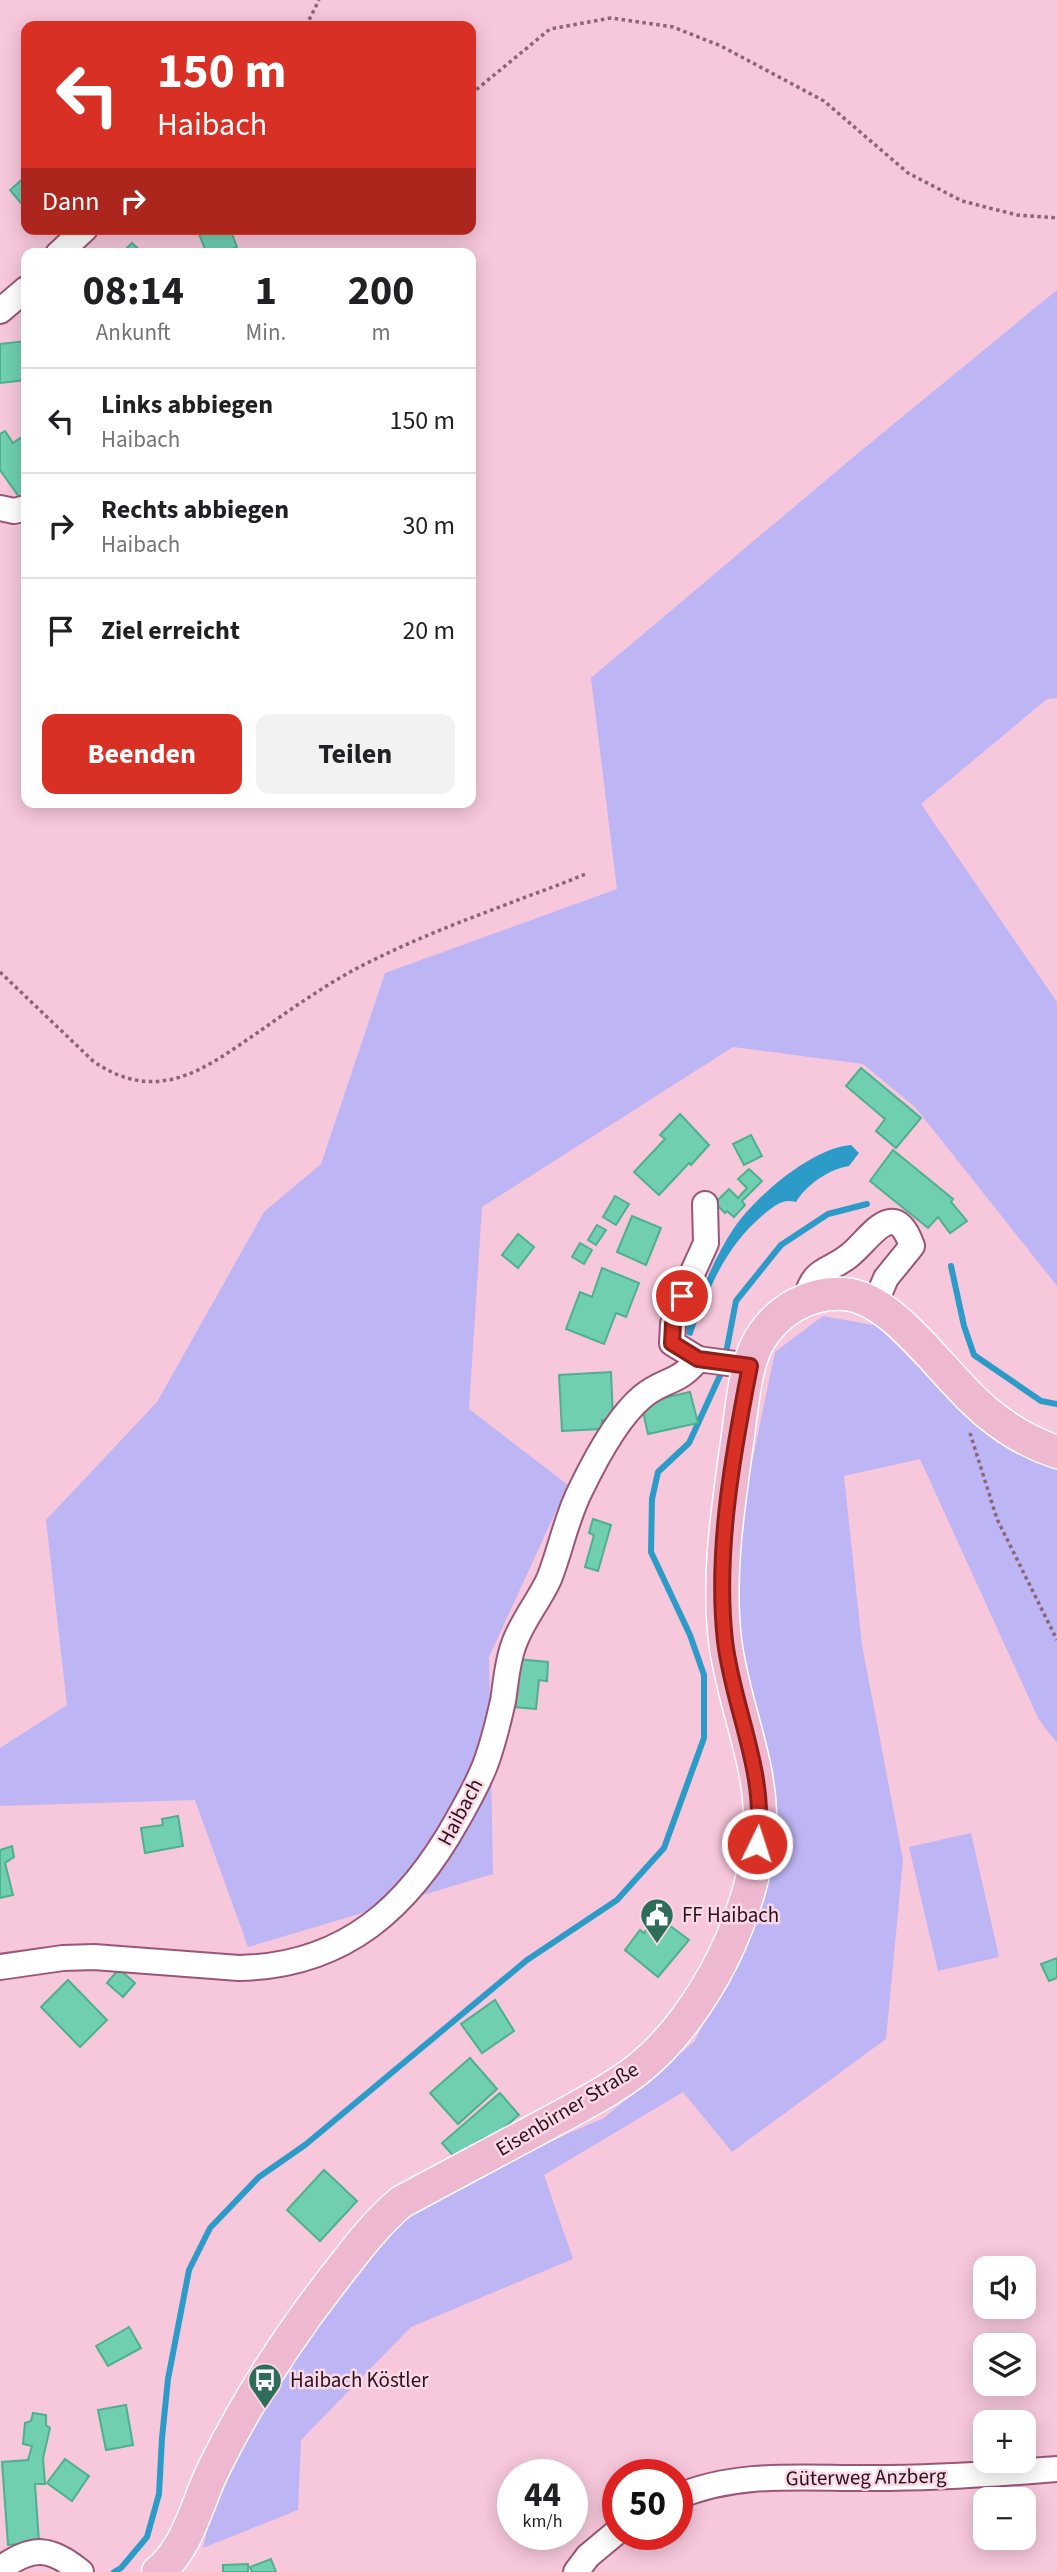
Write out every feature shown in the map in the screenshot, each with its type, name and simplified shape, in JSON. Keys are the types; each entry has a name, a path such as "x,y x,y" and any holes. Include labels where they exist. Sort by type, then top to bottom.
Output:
{"main road":[{"name":"Eisenbirner Straße","path":"162,2571 176,2550 212,2471 271,2364 296,2326 379,2220 401,2202 603,2093 638,2070 671,2037 697,2001 736,1929 746,1897 760,1824 759,1794 731,1677 722,1604 724,1548 741,1412 722,1362 758,1341 772,1322 787,1309 806,1299 881,1291 894,1317 988,1414 1022,1436 1057,1452"}],"street":[{"path":"64,248 79,235"},
{"path":"0,311 21,293"},
{"path":"0,508 14,512 21,510"},
{"path":"705,1204 706,1243 682,1296 673,1324 672,1343 722,1362"},
{"path":"806,1299 814,1278 848,1257 883,1223 897,1224 909,1236 912,1246 881,1291 848,1257"},
{"name":"Haibach","path":"0,1967 62,1958 239,1968 285,1964 347,1940 397,1904 430,1866 477,1784 488,1759 496,1729 514,1644 549,1578 570,1514 594,1464 640,1398 652,1389 688,1372 722,1362"},
{"name":"Güterweg Anzberg","path":"693,2491 707,2486 765,2479 921,2477 1057,2469"},
{"path":"576,2572 602,2545"},
{"path":"0,2569 25,2554 37,2552 54,2553 63,2557 81,2572"}],"path":[{"path":"308,21 319,0"},
{"path":"476,90 550,29 611,18 673,27 721,46 824,100 908,173 962,201 1017,215 1057,218"},
{"path":"0,972 93,1061 108,1072 126,1079 148,1082 169,1080 194,1072 220,1058 317,991 376,959 586,874"},
{"path":"969,1430 997,1520 1057,1640"}],"shaded area":[{"path":"1057,290 1057,698 1047,699 921,804 1057,1002 1057,1286 915,1107 863,1064 733,1047 482,1207 469,1409 568,1485 489,1657 493,1874 248,1947 195,1800 0,1806 0,1748 67,1705 46,1520 157,1402 264,1212 321,1164 385,973 617,889 591,678"},
{"path":"823,1316 878,1326 949,1399 1023,1449 1057,1460 1057,1743 1039,1720 920,1459 844,1476 862,1645 903,1860 886,2039 732,2152 683,2092 544,2175 573,2259 411,2327 301,2440 298,2510 203,2548 218,2479 266,2387 387,2224 451,2184 604,2118 694,2042 730,1973 776,1846 760,1746 732,1620 742,1510 775,1352"},
{"path":"971,1833 999,1957 938,1971 909,1847"}],"water":[{"path":"851,1145 859,1153 849,1166 834,1170 819,1179 796,1202 786,1201 774,1206 749,1228 719,1271 692,1336 687,1335 689,1317 694,1306 721,1250 744,1215 770,1188 803,1164 836,1148"}],"building":[{"path":"21,180 21,203 10,190"},
{"path":"199,235 232,235 237,247 235,248 205,248"},
{"path":"21,341 21,381 0,383 0,344"},
{"path":"5,431 13,443 21,437 21,500 0,470 0,434"},
{"path":"861,1068 921,1118 896,1148 876,1131 885,1119 846,1086"},
{"path":"680,1114 709,1145 659,1195 634,1172 665,1139 660,1135"},
{"path":"751,1135 762,1156 744,1165 733,1144"},
{"path":"893,1150 953,1199 951,1202 967,1221 950,1233 938,1217 928,1228 870,1181"},
{"path":"749,1169 762,1181 742,1201 745,1205 734,1217 727,1211 725,1213 715,1203 729,1189 738,1198 747,1188 738,1179"},
{"path":"615,1196 629,1204 616,1225 603,1217"},
{"path":"632,1216 661,1228 646,1265 617,1252"},
{"path":"597,1225 606,1230 596,1245 588,1240"},
{"path":"518,1234 534,1247 518,1268 502,1255"},
{"path":"580,1243 592,1250 584,1264 572,1257"},
{"path":"602,1268 639,1283 626,1317 616,1313 604,1344 566,1329 580,1292 592,1297"},
{"path":"611,1372 613,1420 602,1420 602,1429 562,1431 559,1375"},
{"path":"690,1392 698,1423 648,1434 641,1403"},
{"path":"593,1519 611,1525 598,1571 585,1567 594,1535 589,1533"},
{"path":"517,1659 548,1662 547,1681 539,1680 536,1709 513,1707"},
{"path":"178,1816 183,1846 145,1853 141,1828 163,1825 162,1819"},
{"path":"12,1846 14,1857 5,1863 13,1895 0,1898 0,1850"},
{"name":"FF Haibach","path":"657,1916 689,1940 658,1977 625,1950 640,1930 644,1933"},
{"path":"1057,1958 1057,1978 1049,1981 1041,1964"},
{"path":"119,1969 135,1983 123,1997 107,1983"},
{"path":"68,1980 107,2020 80,2047 41,2007"},
{"path":"495,2000 514,2031 482,2053 461,2024"},
{"path":"470,2058 497,2089 458,2124 430,2093"},
{"path":"500,2093 519,2115 487,2142 483,2138 457,2160 442,2143"},
{"path":"324,2170 357,2201 320,2241 287,2210"},
{"path":"129,2327 141,2348 108,2366 96,2346"},
{"path":"126,2405 133,2445 106,2450 98,2410"},
{"path":"33,2413 46,2415 46,2425 50,2428 43,2458 45,2484 35,2484 39,2542 8,2545 2,2462 28,2460 32,2446 23,2444 25,2423 31,2421"},
{"path":"65,2459 89,2476 72,2501 47,2483"},
{"path":"271,2559 276,2572 252,2572 250,2567"},
{"path":"248,2564 248,2572 223,2572 223,2565"}],"waterway":[{"path":"725,1358 736,1301 781,1245 828,1214 867,1204"},
{"path":"951,1266 964,1326 974,1355 1041,1401 1057,1404"},
{"path":"114,2572 121,2568 147,2537 159,2494 168,2379 189,2270 210,2228 259,2177 305,2145 527,1960 617,1900 664,1848 704,1738 704,1675 690,1635 651,1552 652,1499 658,1472 689,1443 723,1369"}],"place":[{"name":"FF Haibach","path":"657,1945"},
{"name":"Haibach Köstler","path":"265,2410"}],"route":[{"path":"682,1296 673,1324 672,1343 698,1359 750,1366 729,1500 722,1604 731,1677 759,1794 760,1824 757,1844"}]}
